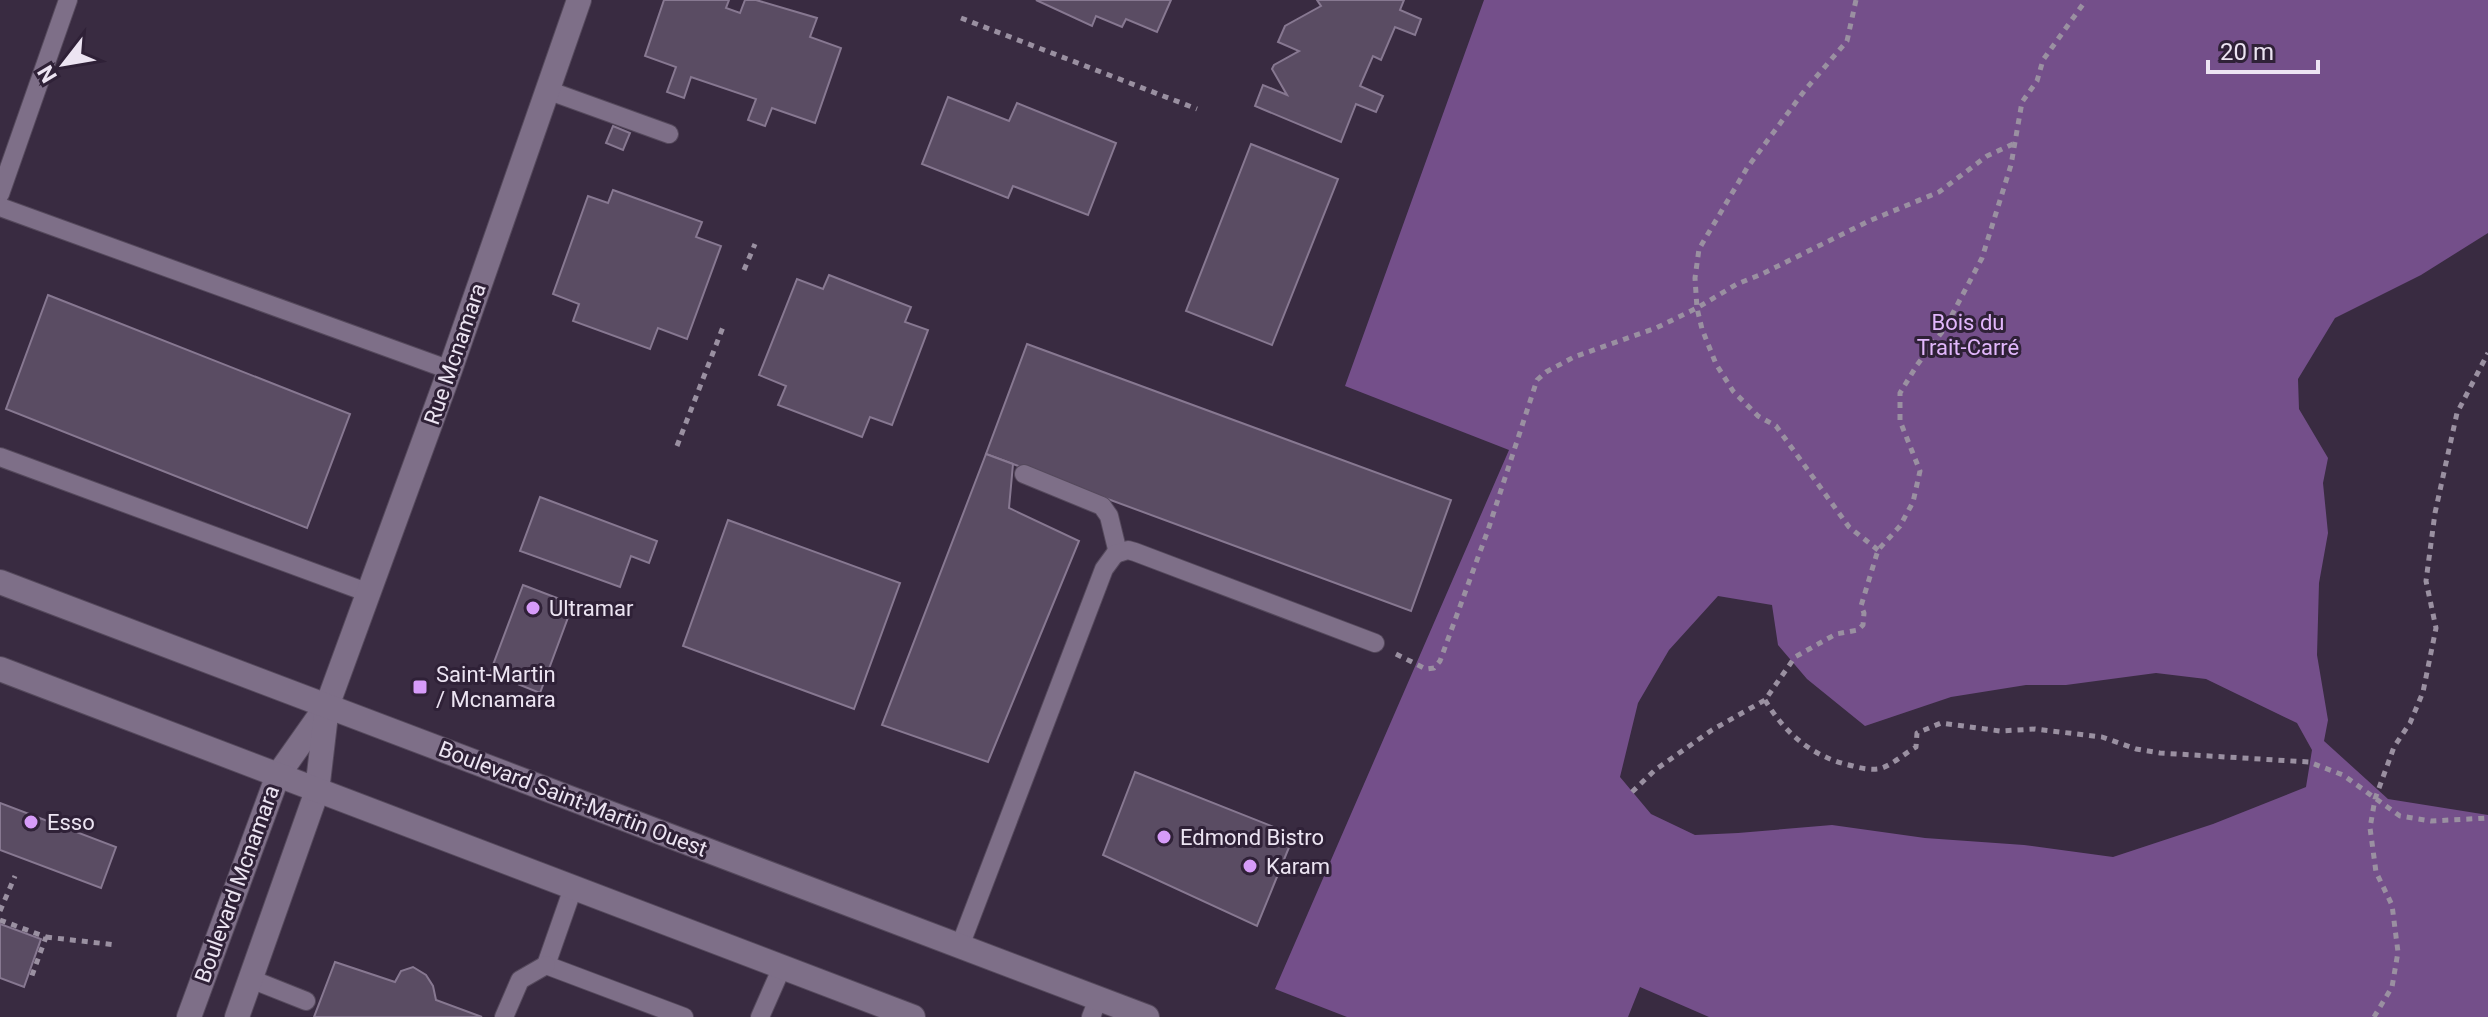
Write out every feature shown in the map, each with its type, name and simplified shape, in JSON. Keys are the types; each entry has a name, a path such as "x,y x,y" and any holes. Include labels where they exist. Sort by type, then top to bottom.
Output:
{"main road":[{"name":"Rue Mcnamara","path":"327,706 450,370 579,0"},
{"name":"Boulevard Saint-Martin Ouest","path":"0,582 960,946 1094,1008 1147,1017"},
{"path":"0,669 913,1017"},
{"name":"Boulevard Mcnamara","path":"189,1017 278,775 327,706"},
{"name":"Boulevard Mcnamara","path":"237,1017 317,791 327,706"}],"lane":[{"path":"0,194 68,0"},
{"path":"547,90 669,134"},
{"path":"0,207 450,370"},
{"path":"0,457 369,593"},
{"path":"1024,474 1102,506 1109,516 1118,553"},
{"path":"960,946 1110,558 1128,550 1135,552 1375,643"},
{"path":"504,1017 520,980 546,965 573,888"},
{"path":"546,965 684,1017"},
{"path":"760,1017 782,967"},
{"path":"251,979 306,1001"}],"path":[{"path":"1632,792 1655,770 1712,730 1765,700 1795,657 1836,634 1858,630 1863,625 1861,606 1878,550 1907,514 1920,471 1900,421 1900,393 1945,328 1982,258 2011,165 2022,102 2037,81 2043,60 2086,0"},
{"path":"1852,2 1847,41 1805,90 1747,168 1699,249 1695,278 1702,329 1716,364 1733,391 1758,416 1776,426 1849,527 1878,550"},
{"path":"961,18 1197,109"},
{"path":"1375,643 1426,669 1434,668 1440,661 1488,530 1537,380 1546,372 1574,357 1656,328 1737,284 1869,221 1939,192 1987,156 2014,143"},
{"path":"744,270 755,244"},
{"path":"677,446 723,327"},
{"path":"2374,1017 2392,987 2398,952 2392,905 2376,872 2370,828 2375,799 2394,747 2410,723 2423,692 2436,628 2426,581 2435,513 2457,413 2488,353"},
{"path":"1765,700 1776,719 1801,744 1833,762 1862,768 1880,769 1916,747 1917,733 1941,723 2000,731 2035,729 2102,737 2136,749 2160,753 2309,762 2343,775 2400,816 2431,821 2488,818"},
{"path":"0,911 15,876"},
{"path":"0,920 46,937 116,945"},
{"path":"30,981 46,937"}],"green space":[{"name":"Bois du Trait-Carré","path":"1484,0 2488,0 2488,233 2421,275 2335,318 2298,379 2299,409 2328,458 2323,483 2328,533 2319,583 2317,655 2328,720 2324,741 2388,799 2488,815 2488,1017 1709,1017 1640,987 1628,1017 1347,1017 1275,989 1509,450 1345,386","holes":["1718,596 1772,605 1778,645 1807,679 1865,726 1951,697 2026,685 2066,685 2156,673 2206,679 2297,723 2312,750 2306,787 2213,824 2113,857 1832,825 1695,835 1651,814 1620,777 1638,703 1669,650"]}],"building":[{"path":"664,0 729,0 726,8 740,13 745,0 756,0 817,18 810,37 841,48 815,123 772,108 765,126 748,120 756,99 691,77 684,98 667,92 676,67 645,56"},
{"path":"1036,0 1171,0 1157,32 1126,19 1122,27 1096,16 1092,26"},
{"path":"1317,0 1404,0 1400,10 1421,19 1415,35 1395,27 1381,60 1373,56 1360,86 1383,96 1376,112 1356,104 1341,142 1255,106 1263,85 1287,95 1272,69 1299,51 1278,42 1285,26 1321,6"},
{"path":"948,97 1009,121 1017,103 1116,143 1088,215 1013,186 1008,198 922,164"},
{"path":"613,126 630,133 623,150 606,143"},
{"path":"1251,144 1338,179 1272,345 1186,311"},
{"path":"613,190 702,222 696,237 721,246 687,339 658,328 650,349 573,321 579,304 553,294 588,196 608,203"},
{"path":"829,275 911,307 905,322 928,330 892,425 870,417 862,437 778,405 786,386 759,375 797,279 823,289"},
{"path":"48,295 350,414 307,528 6,409"},
{"path":"1027,344 1451,500 1411,611 986,454"},
{"path":"986,454 1013,464 1009,508 1079,541 988,762 882,725"},
{"path":"540,497 657,541 649,563 631,556 620,587 520,551"},
{"path":"728,520 900,583 854,709 683,646"},
{"path":"523,585 573,604 540,693 490,673"},
{"path":"1135,772 1294,835 1257,926 1103,855"},
{"path":"0,803 116,847 101,888 0,850"},
{"path":"0,924 41,939 24,987 0,978"},
{"path":"335,962 395,982 401,971 413,967 426,975 433,986 436,1000 482,1017 314,1017"}],"place":[{"name":"Ultramar","path":"533,608"},
{"name":"Saint-Martin / Mcnamara","path":"420,687"},
{"name":"Esso","path":"31,822"},
{"name":"Edmond Bistro","path":"1164,837"},
{"name":"Karam","path":"1250,866"}]}
